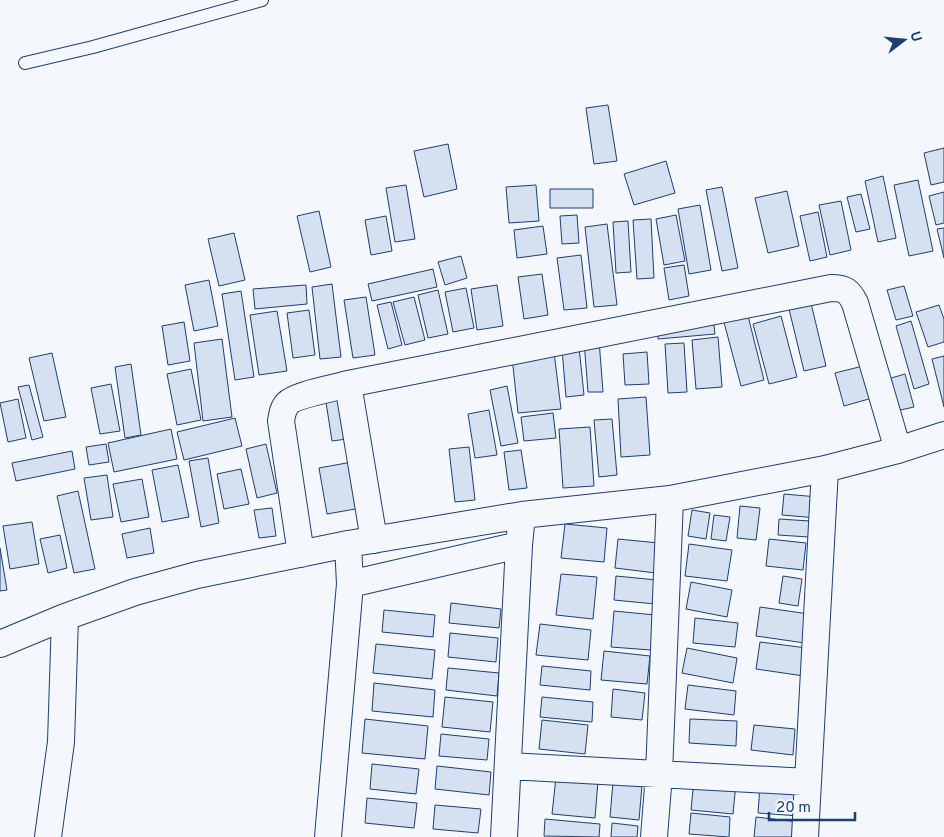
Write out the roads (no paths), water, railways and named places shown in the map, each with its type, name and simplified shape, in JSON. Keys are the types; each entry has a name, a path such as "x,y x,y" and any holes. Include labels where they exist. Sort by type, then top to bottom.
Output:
{"street":[{"path":"301,554 281,421 282,411 288,402 348,384 831,288 841,288 850,294 855,303 898,450"},
{"path":"348,384 374,540"},
{"path":"0,644 64,617 134,592 197,575 348,544 522,515 670,499 825,469 898,450 944,435"},
{"path":"805,837 825,469"},
{"path":"654,837 659,774 670,499"},
{"path":"504,837 522,515"},
{"path":"328,837 350,584 348,544"},
{"path":"350,584 519,545"},
{"path":"48,837 61,742 64,617"},
{"path":"508,766 808,782"}],"lane":[{"path":"25,62 93,47 262,0"}]}
